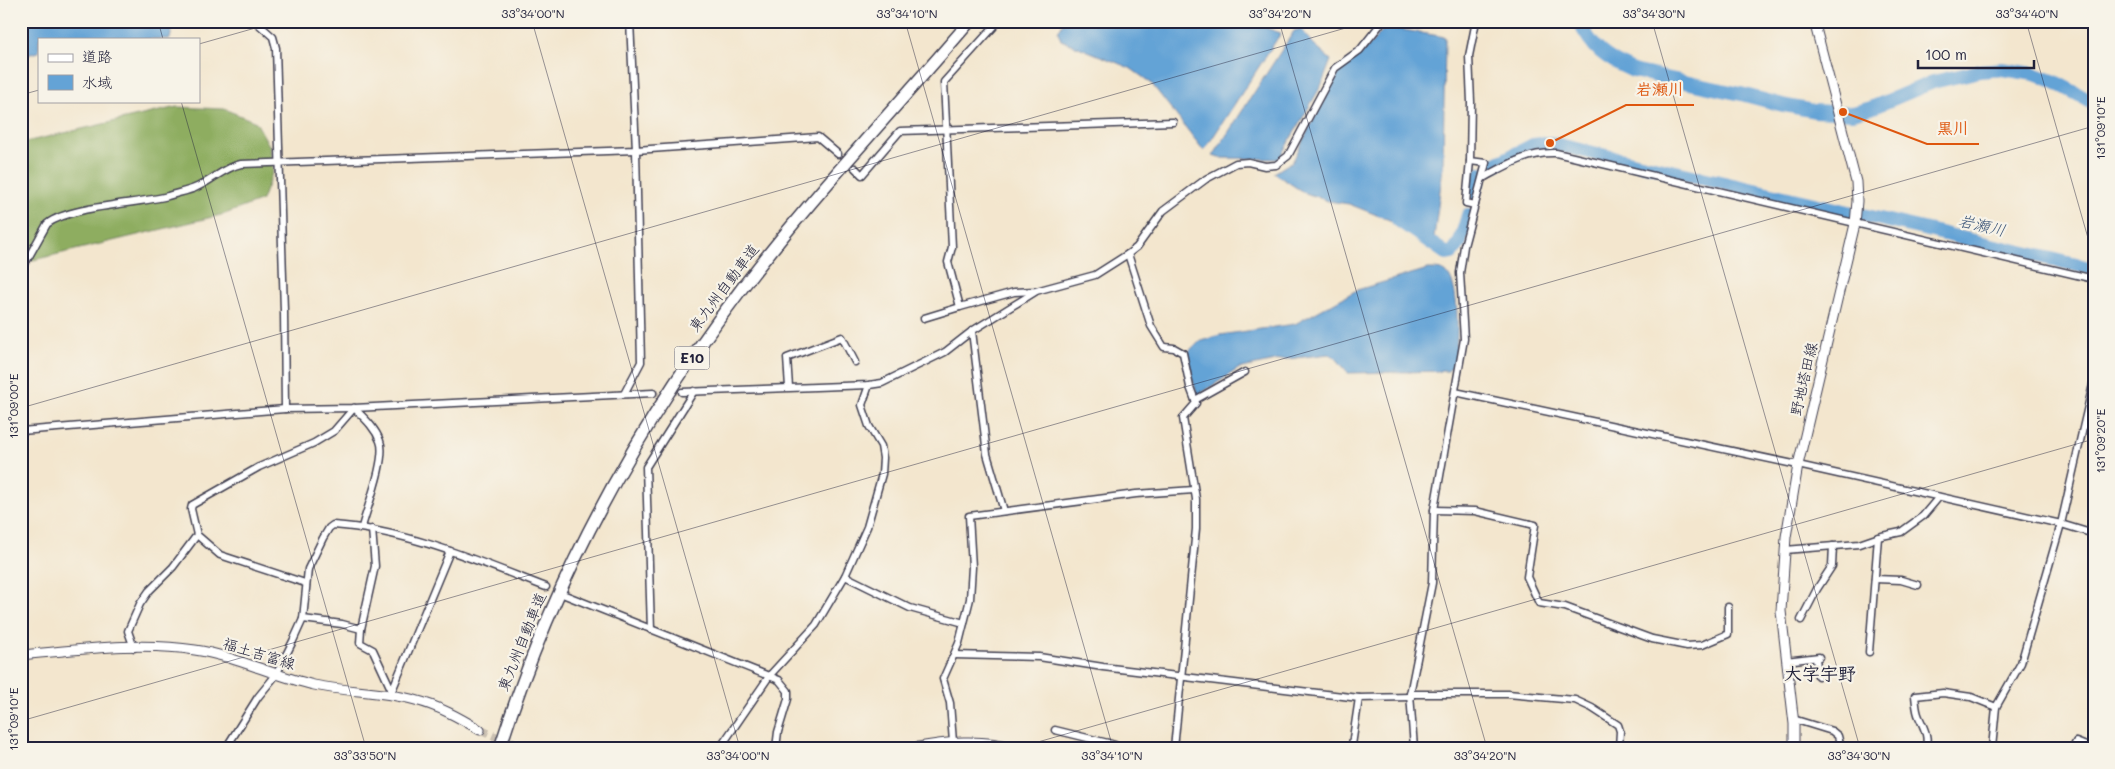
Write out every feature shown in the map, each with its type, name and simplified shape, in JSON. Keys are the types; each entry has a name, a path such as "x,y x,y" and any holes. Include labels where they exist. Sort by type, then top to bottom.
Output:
{"highway":[{"name":"東九州自動車道","path":"500,748 511,713 551,607 606,495 661,403 695,352 779,241 849,158 970,21"}],"main road":[{"name":"野地塔田線","path":"1794,748 1793,719 1781,611 1790,502 1855,224 1858,201 1856,182 1814,21"},
{"name":"福土吉富線","path":"21,655 134,648 173,647 195,650 315,685 391,693 417,700 454,715 480,730"},
{"path":"912,748 953,742 1015,748"}],"street":[{"path":"254,21 273,37 276,48 285,409"},
{"path":"624,394 642,362 630,21"},
{"path":"960,307 948,262 952,247 944,82 999,21"},
{"path":"924,318 1014,292 1036,290 1095,275 1128,254 1137,246 1163,211 1206,179 1236,163 1248,162 1265,166 1276,165 1288,156 1335,68 1360,50 1383,21"},
{"path":"1475,205 1466,203 1470,162 1472,102 1469,56 1476,21"},
{"path":"855,168 862,174 900,132 1173,122"},
{"path":"21,267 27,260 47,224 52,220 84,211 165,197 196,188 232,166 280,162 636,150 818,138 838,154"},
{"path":"1483,178 1524,157 1541,152 1556,153 2094,279"},
{"path":"1414,748 1411,696 1432,583 1434,510 1464,339 1460,273 1464,246 1486,164 1470,162"},
{"path":"1128,254 1151,326 1164,347 1174,348 1183,353 1190,387 1196,403 1183,418 1196,500 1196,529 1174,748"},
{"path":"682,392 882,383 945,352 972,331 1036,290"},
{"path":"972,331 987,454 1004,511"},
{"path":"789,387 787,358 842,337 855,362"},
{"path":"1195,400 1245,372"},
{"path":"1992,748 1996,707 2021,662 2061,524 2094,380"},
{"path":"720,748 770,675 816,625 845,576 867,527 882,474 881,446 869,426 862,405 869,385"},
{"path":"652,630 646,467 694,391"},
{"path":"1454,392 1939,496 2061,524 2094,534"},
{"path":"21,431 285,409 354,408 653,393"},
{"path":"354,408 370,424 381,441 382,457 362,527"},
{"path":"305,583 220,555 197,535 192,515 192,505 259,468 314,443 334,431 354,408"},
{"path":"953,742 950,703 944,679 954,655 970,599 972,568 969,516 1136,494 1194,490"},
{"path":"1785,550 1859,544 1878,537 1901,532 1923,516 1939,496"},
{"path":"1434,510 1475,511 1535,525 1527,577 1538,603 1565,606 1652,639 1687,646 1702,645 1728,634 1728,607"},
{"path":"226,748 258,697 276,675 303,619 305,583 314,555 329,528 333,525 372,529 450,551 546,587"},
{"path":"372,529 374,566 361,629 360,643 362,646 370,647 372,650 391,693"},
{"path":"134,648 128,631 140,604 197,535"},
{"path":"1870,652 1878,537"},
{"path":"1801,620 1816,589 1832,566 1833,546"},
{"path":"391,693 450,551"},
{"path":"845,576 910,608 964,623"},
{"path":"1875,579 1901,580 1918,585"},
{"path":"565,595 779,680 788,691 788,699 778,732 776,748"},
{"path":"303,619 342,624 361,629"},
{"path":"954,655 1039,657 1182,677 1359,698 1508,694 1574,700 1592,708 1618,725 1620,732 1619,748"},
{"path":"1786,660 1817,657 1818,676"},
{"path":"1925,748 1927,742 1914,696 1943,693 1971,696 1996,707"},
{"path":"1352,745 1359,698"},
{"path":"1793,719 1832,731 1838,736 1841,748"},
{"path":"1055,730 1107,745 1115,745"},
{"path":"2073,748 2076,742 2091,748"}],"green space":[{"path":"177,107 224,109 256,122 270,147 273,171 262,200 225,214 21,263 21,143"}],"water":[{"path":"21,21 174,21 170,38 38,38 38,52 30,54 21,66"},
{"path":"1064,21 1252,21 1260,26 1281,33 1204,151 1151,83 1130,68 1061,40 1058,32"},
{"path":"1392,28 1445,37 1443,167 1434,238 1402,218 1397,223 1349,204 1328,201 1303,192 1274,173 1293,161 1343,66 1361,54 1383,30"},
{"path":"1301,29 1317,48 1331,60 1321,86 1279,159 1219,158 1213,156 1294,31"},
{"path":"1428,269 1444,271 1450,277 1454,287 1457,314 1457,343 1455,364 1448,371 1348,373 1336,358 1329,354 1279,360 1238,369 1200,394 1197,394 1191,375 1188,352 1198,342 1220,335 1295,324 1357,290"}],"waterway":[{"path":"1579,21 1589,39 1600,52 1633,71 1814,111 1853,113 1871,108 1933,82 1980,71 2002,69 2034,74 2053,81 2094,103"},
{"name":"岩瀬川","path":"1492,166 1533,145 1550,143 1849,212"},
{"name":"岩瀬川","path":"1474,194 1481,173"},
{"name":"岩瀬川","path":"1398,220 1447,254 1452,253 1460,242 1468,215"},
{"name":"岩瀬川","path":"1863,215 2094,269"}],"tunnel":[{"path":"653,393 682,392"},
{"path":"480,730 508,742"}],"place":[{"name":"黒川","path":"1843,112"},
{"name":"岩瀬川","path":"1550,143"}],"district":[{"name":"大字宇野","path":"1820,674"}]}
